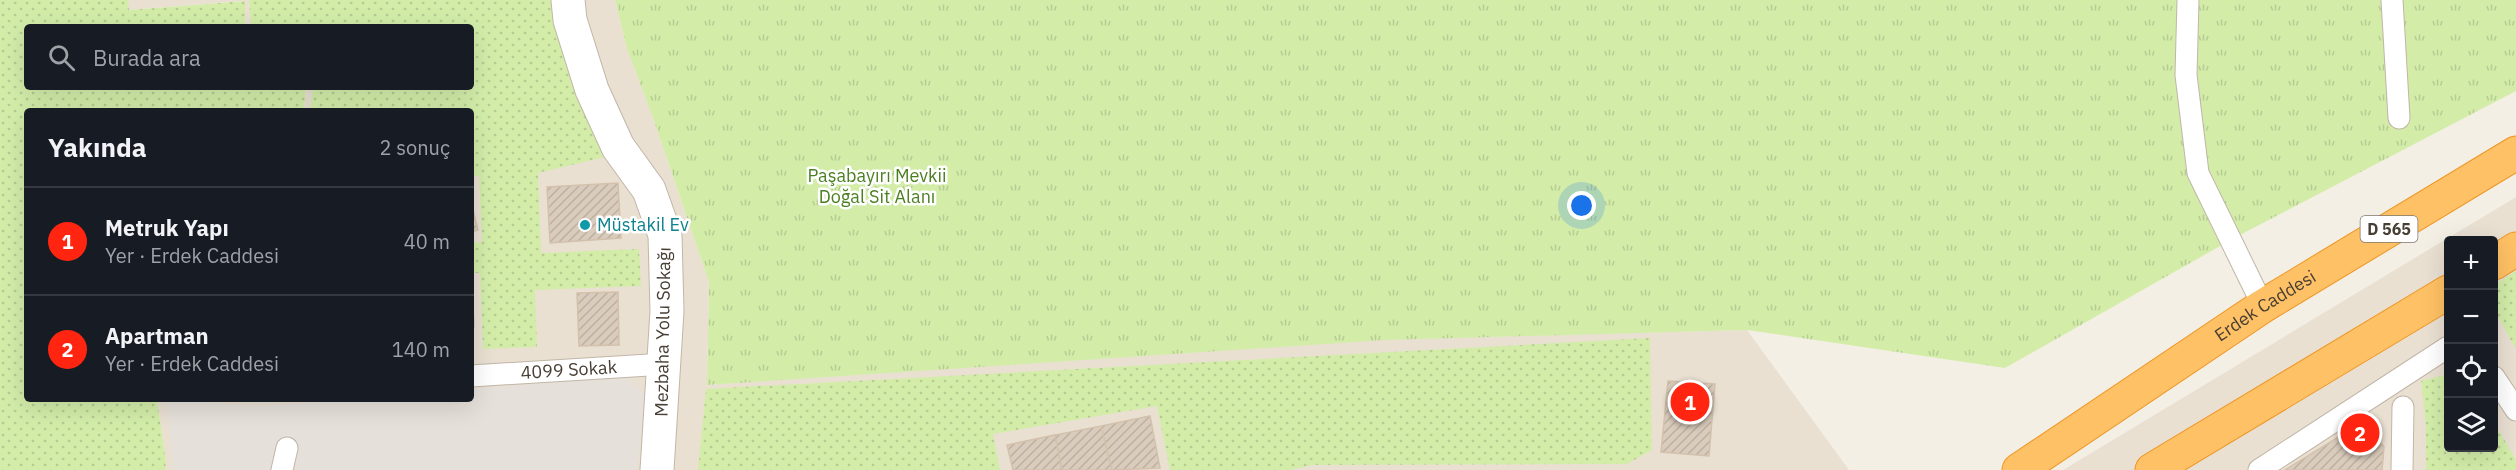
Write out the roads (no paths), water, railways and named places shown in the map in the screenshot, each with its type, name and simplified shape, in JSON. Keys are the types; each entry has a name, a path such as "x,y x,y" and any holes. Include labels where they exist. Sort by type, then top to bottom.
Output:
{"highway":[{"name":"Erdek Caddesi","path":"2019,470 2263,306 2516,153"},
{"path":"2498,260 2516,249"},
{"path":"2152,470 2444,301"}],"street":[{"name":"Mezbaha Yolu Sokağı","path":"568,0 570,20 592,90 618,147 649,190 665,235 667,311 657,470"}],"lane":[{"path":"2188,0 2186,75 2198,173 2263,306"},
{"path":"2392,0 2399,118"},
{"path":"2259,470 2444,349"},
{"name":"4099 Sokak","path":"474,376 665,364"},
{"path":"2498,384 2516,410"},
{"path":"2402,470 2403,407"},
{"path":"282,470 287,448"}],"place":[{"name":"Müstakil Ev","path":"585,225"},
{"name":"Metruk Yapı","path":"1690,402"},
{"name":"Apartman","path":"2360,433"}],"park label":[{"name":"Paşabayırı Mevkii Doğal Sit Alanı","path":"877,186"}]}
